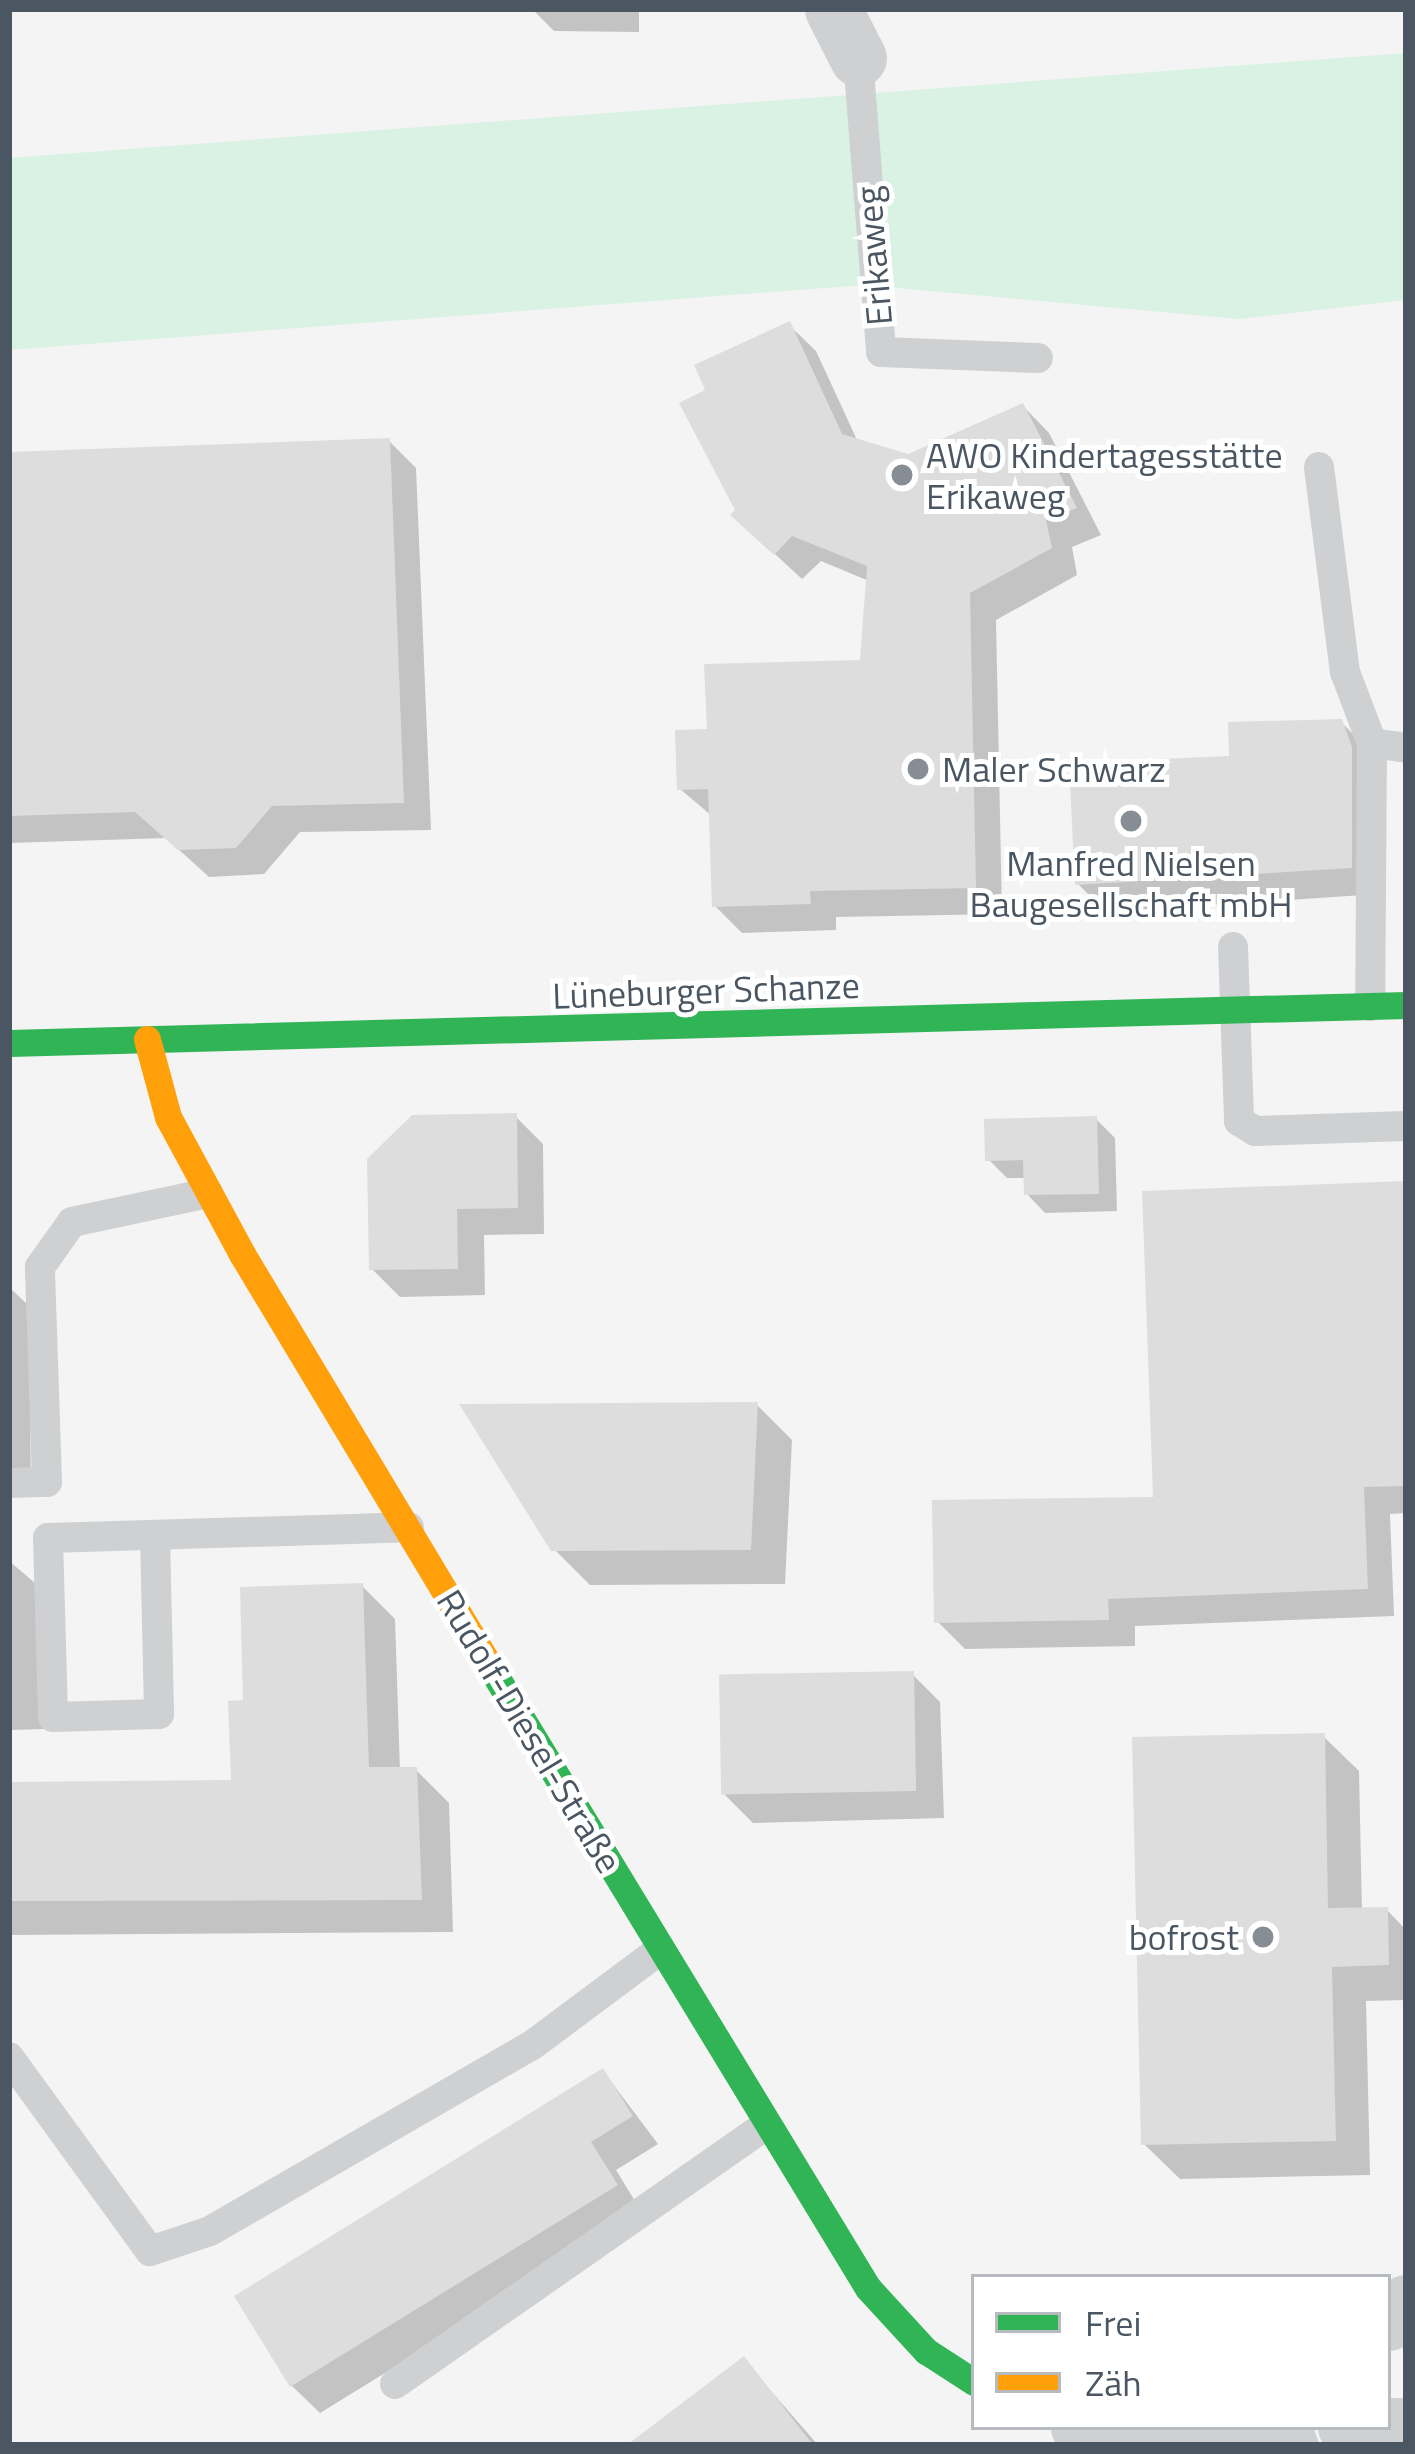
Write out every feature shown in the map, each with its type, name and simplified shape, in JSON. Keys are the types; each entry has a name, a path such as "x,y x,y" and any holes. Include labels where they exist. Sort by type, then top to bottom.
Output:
{"street":[{"name":"Lüneburger Schanze","path":"9,1043 1406,1005"},
{"name":"Rudolf-Diesel-Straße","path":"147,1040 168,1117 208,1193 766,2125 868,2288 926,2351 971,2380"},
{"path":"1092,2430 1127,2438 1230,2437 1254,2430"}],"lane":[{"name":"Erikaweg","path":"845,34 880,352 1038,358"},
{"path":"1319,467 1345,672 1372,743 1370,1006"},
{"path":"1372,743 1406,748"},
{"path":"1233,947 1239,1121 1255,1131 1406,1126"},
{"path":"9,1483 47,1482 40,1267 72,1222 208,1193"},
{"path":"155,1535 159,1714 53,1718 48,1538 409,1527"},
{"path":"14,2053 150,2251 210,2231 531,2046 660,1950"},
{"path":"395,2384 766,2125"}],"green space":[{"path":"1406,53 1406,300 1239,319 864,285 9,350 9,158"}],"building":[{"path":"790,321 842,434 908,454 1023,403 1077,508 1046,520 1052,548 970,593 976,888 810,891 811,904 712,907 708,789 677,790 675,730 707,729 704,664 860,660 867,566 792,536 774,555 730,515 735,510 679,403 705,390 694,365"},
{"path":"390,438 404,803 272,806 236,848 178,850 135,812 9,816 9,452"},
{"path":"1342,719 1352,747 1352,868 1075,885 1069,763 1229,756 1228,722"},
{"path":"517,1113 518,1208 457,1209 458,1269 369,1270 367,1159 412,1115"},
{"path":"1097,1116 1099,1194 1024,1195 1023,1160 985,1161 984,1119"},
{"path":"1406,1181 1406,1486 1364,1487 1368,1589 1108,1599 1109,1620 934,1623 932,1500 1153,1497 1142,1191"},
{"path":"758,1402 751,1550 551,1551 459,1404"},
{"path":"363,1583 369,1767 417,1767 422,1900 9,1901 9,1782 231,1780 228,1701 243,1700 240,1587"},
{"path":"914,1671 916,1791 721,1794 719,1674"},
{"name":"bofrost","path":"1325,1733 1328,1908 1388,1907 1389,1965 1332,1967 1336,2141 1141,2145 1132,1737"},
{"path":"603,2068 633,2116 591,2142 618,2185 290,2387 234,2296"},
{"path":"744,2356 813,2445 627,2445"}],"traffic: fast":[{"path":"9,1043 1406,1005"},
{"path":"489,1665 868,2288 926,2351 971,2380"}],"traffic: slow":[{"path":"147,1039 168,1117 242,1254 489,1665"}],"place":[{"name":"AWO Kindertagesstätte Erikaweg","path":"902,475"},
{"name":"Maler Schwarz","path":"918,769"},
{"name":"Manfred Nielsen Baugesellschaft mbH","path":"1131,821"},
{"name":"bofrost","path":"1263,1937"}]}
